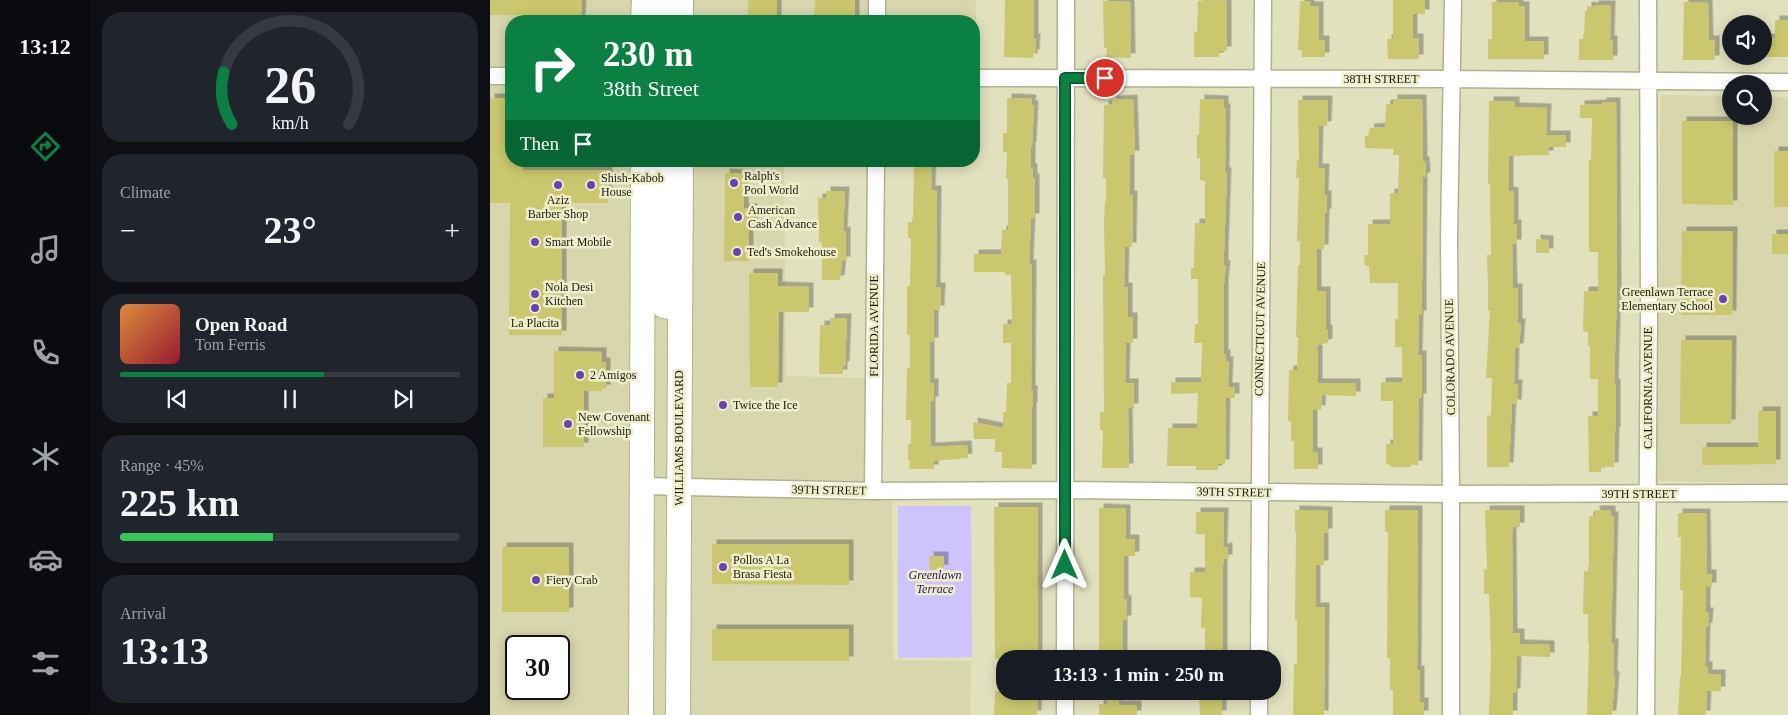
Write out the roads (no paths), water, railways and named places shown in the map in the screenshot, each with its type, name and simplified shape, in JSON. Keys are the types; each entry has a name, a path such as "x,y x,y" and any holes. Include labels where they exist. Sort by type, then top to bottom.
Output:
{"main road":[{"path":"644,0 644,15"},
{"path":"661,0 661,15"},
{"path":"681,0 681,15"},
{"path":"641,715 643,167"},
{"path":"661,167 661,298 664,306 680,309"},
{"name":"WILLIAMS BOULEVARD","path":"678,715 681,167"}],"street":[{"path":"877,0 877,15"},
{"path":"1065,650 1066,0"},
{"name":"CONNECTICUT AVENUE","path":"1259,650 1263,0"},
{"name":"COLORADO AVENUE","path":"1451,715 1449,240 1453,0"},
{"name":"CALIFORNIA AVENUE","path":"1646,715 1648,0"},
{"path":"490,76 505,76"},
{"name":"38TH STREET","path":"980,78 1788,82"},
{"name":"FLORIDA AVENUE","path":"873,491 876,167"},
{"name":"39TH STREET","path":"642,486 873,491 1065,490 1451,494 1788,493"},
{"path":"1065,700 1065,715"},
{"path":"1259,700 1259,715"}],"place":[{"name":"Ralph's Pool World","path":"734,183"},
{"name":"Aziz Barber Shop","path":"558,185"},
{"name":"Shish-Kabob House","path":"591,185"},
{"name":"American Cash Advance","path":"738,217"},
{"name":"Smart Mobile","path":"535,242"},
{"name":"Ted's Smokehouse","path":"737,252"},
{"name":"Nola Desi Kitchen","path":"535,294"},
{"name":"Greenlawn Terrace Elementary School","path":"1723,299"},
{"name":"La Placita","path":"535,308"},
{"name":"2 Amigos","path":"580,375"},
{"name":"Twice the Ice","path":"723,405"},
{"name":"New Covenant Fellowship","path":"568,424"},
{"name":"Pollos A La Brasa Fiesta","path":"723,567"},
{"name":"Fiery Crab","path":"536,580"}],"park label":[{"name":"Greenlawn Terrace","path":"935,582"}]}
